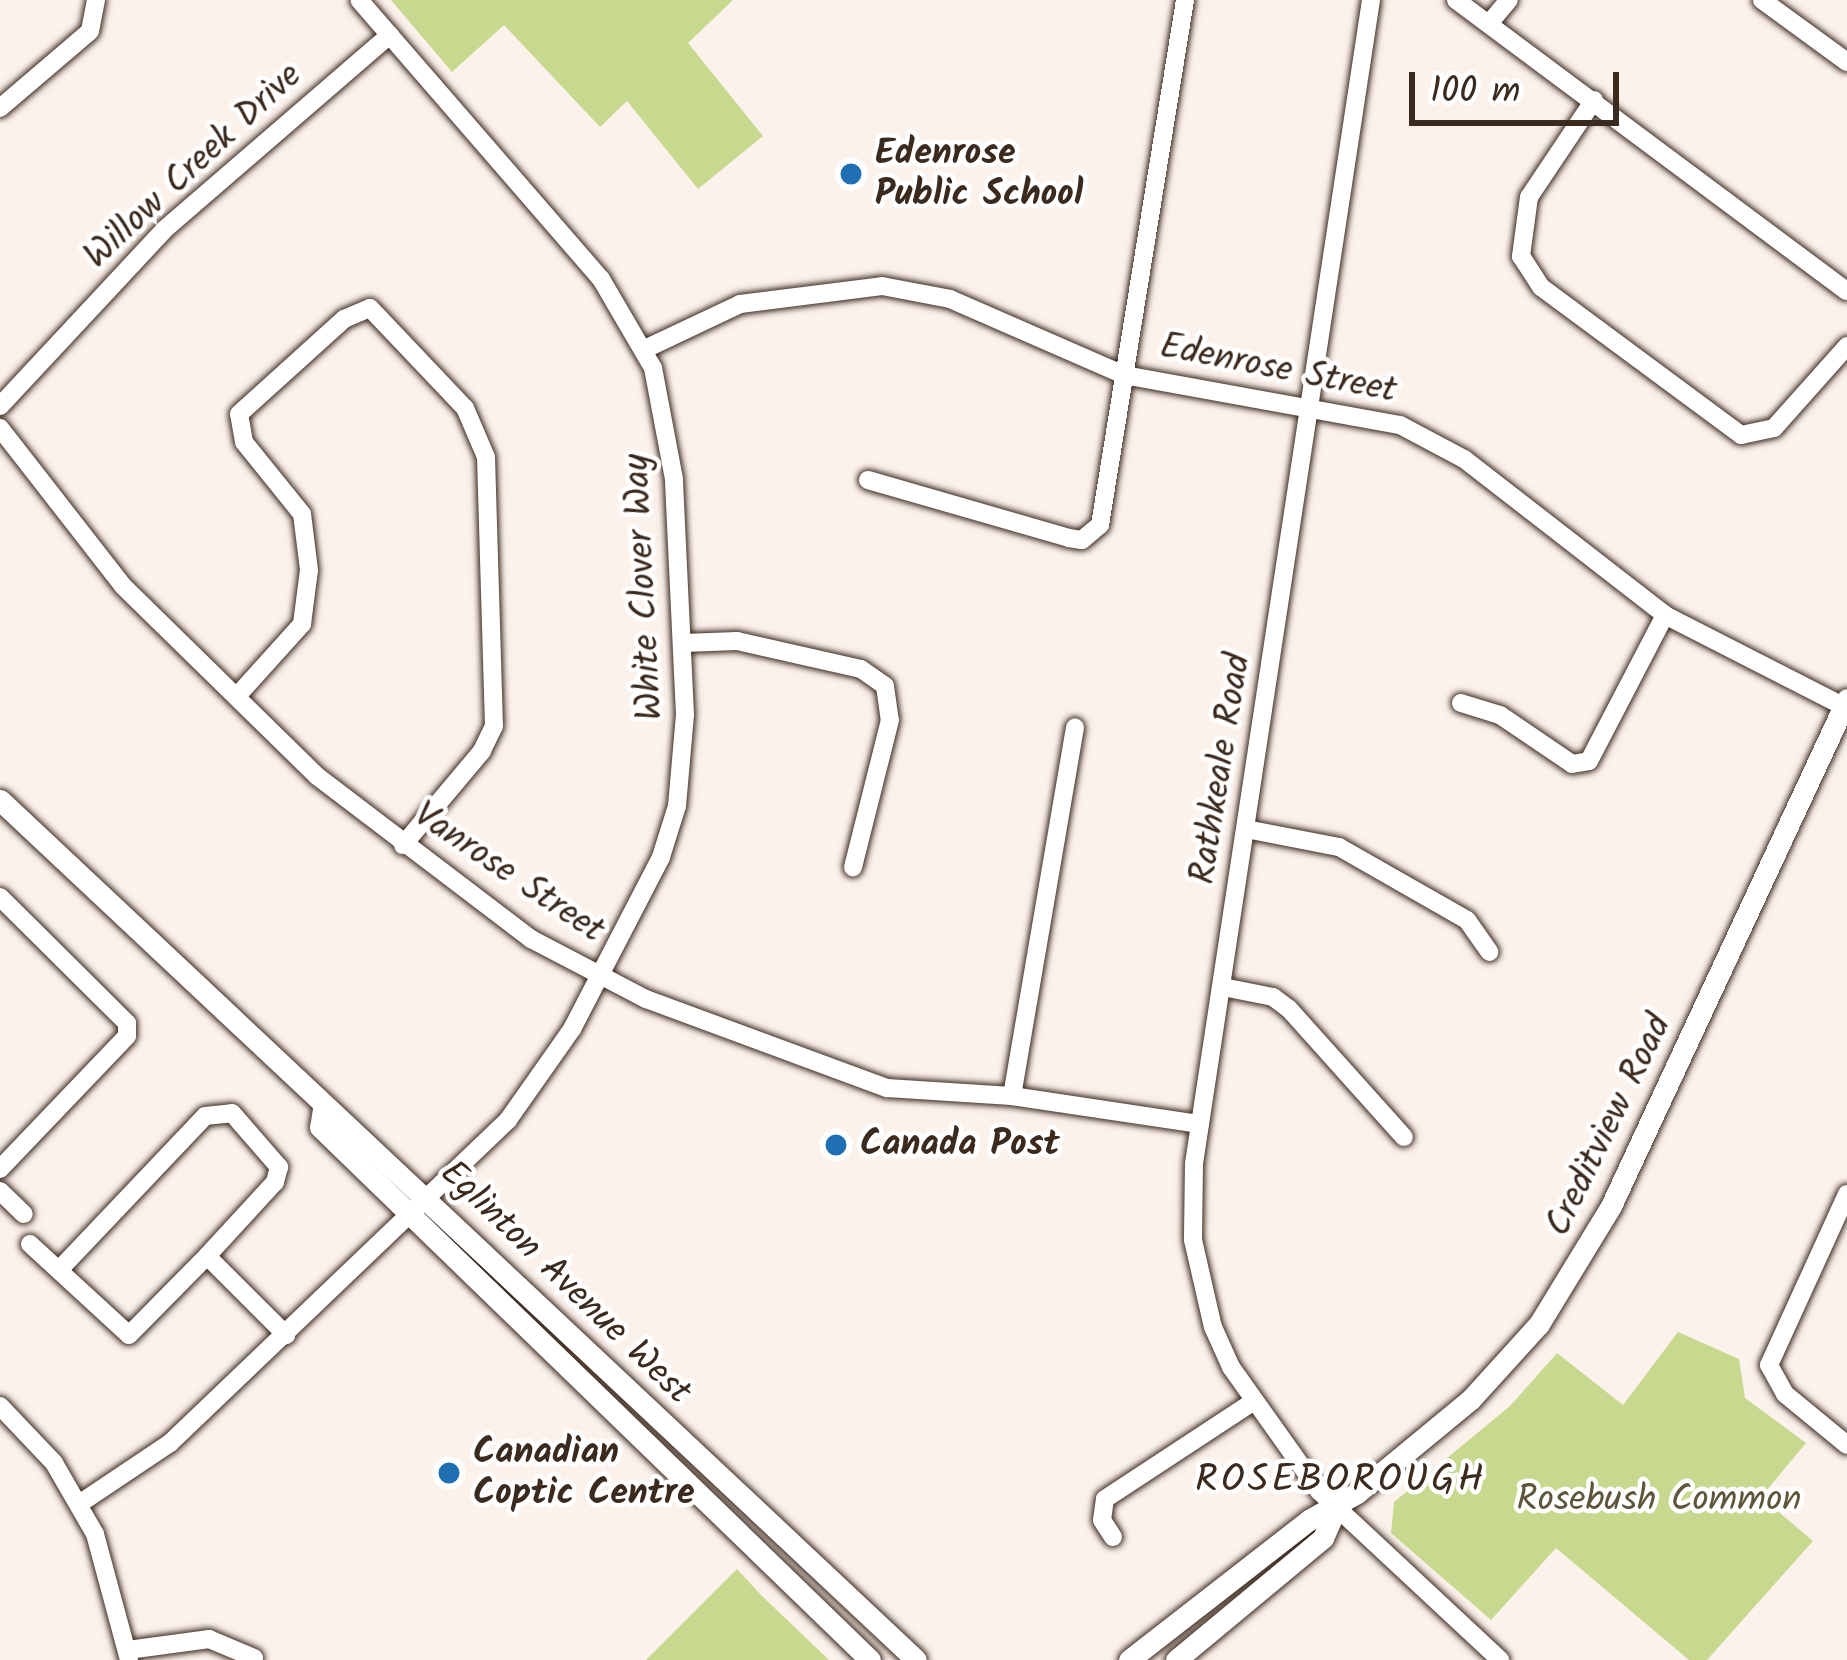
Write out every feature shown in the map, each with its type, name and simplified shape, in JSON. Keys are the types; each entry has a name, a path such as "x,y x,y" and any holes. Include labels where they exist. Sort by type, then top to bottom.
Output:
{"main road":[{"name":"Creditview Road","path":"1129,1660 1309,1520 1335,1511 1471,1399 1569,1283 1846,704"},
{"name":"Eglinton Avenue West","path":"0,800 323,1108 340,1112 916,1660"},
{"name":"Eglinton Avenue West","path":"323,1108 320,1127 870,1660"},
{"name":"Creditview Road","path":"1176,1660 1324,1538 1335,1511"}],"street":[{"path":"0,108 90,31 96,0"},
{"name":"White Clover Way","path":"80,1504 141,1469 428,1197 536,1085 661,857 677,806 682,643 670,430 645,349 601,279 359,0"},
{"path":"868,479 1082,540 1103,512 1185,0"},
{"name":"Rathkeale Road","path":"1371,0 1200,1124 1193,1240 1213,1327 1254,1401 1335,1511 1500,1660"},
{"path":"1456,0 1492,20 1847,291"},
{"path":"1492,20 1509,0"},
{"path":"1762,0 1847,62"},
{"name":"Willow Creek Drive","path":"0,406 165,229 390,35"},
{"path":"1594,100 1529,197 1521,256 1541,287 1741,435 1774,428 1847,346"},
{"name":"Edenrose Street","path":"645,349 740,304 881,286 950,299 1124,375 1312,404 1400,425 1464,459 1665,615 1846,704"},
{"path":"238,694 302,624 309,583 302,514 244,442 239,414 344,320 370,308 466,408 486,457 494,726 482,751 404,844"},
{"name":"Vanrose Street","path":"0,428 123,586 238,694 316,776 531,939 599,976 716,1028 887,1088 1012,1096 1200,1124"},
{"path":"1461,703 1500,715 1572,764 1589,761 1665,615"},
{"path":"682,643 737,641 861,669 885,686 890,720 853,867"},
{"path":"1012,1096 1075,727"},
{"path":"1246,829 1339,847 1467,920 1489,952"},
{"path":"0,897 127,1023 127,1036 0,1168"},
{"path":"1223,987 1273,997 1289,1009 1404,1137"},
{"path":"30,1244 129,1335 275,1182 279,1167 232,1113 217,1110 59,1270"},
{"path":"0,1191 23,1214"},
{"path":"1847,1194 1769,1365 1785,1394 1847,1445"},
{"path":"207,1256 286,1335"},
{"path":"1113,1537 1102,1520 1105,1499 1254,1401"},
{"path":"0,1406 54,1463 80,1504 128,1655 209,1639 254,1658"}],"green space":[{"path":"391,0 733,0 688,43 763,136 698,189 627,101 600,127 504,25 452,72"},
{"name":"Rosebush Common","path":"1678,1332 1739,1359 1745,1398 1806,1443 1761,1497 1813,1541 1707,1660 1689,1660 1556,1548 1491,1620 1391,1533 1394,1502 1510,1406 1557,1353 1623,1405"},
{"path":"737,1569 760,1594 829,1660 646,1660"}],"place":[{"name":"Edenrose Public School","path":"851,174"},
{"name":"Canada Post","path":"836,1145"},
{"name":"Canadian Coptic Centre","path":"449,1473"}],"district":[{"name":"ROSEBOROUGH","path":"1341,1481"}]}
